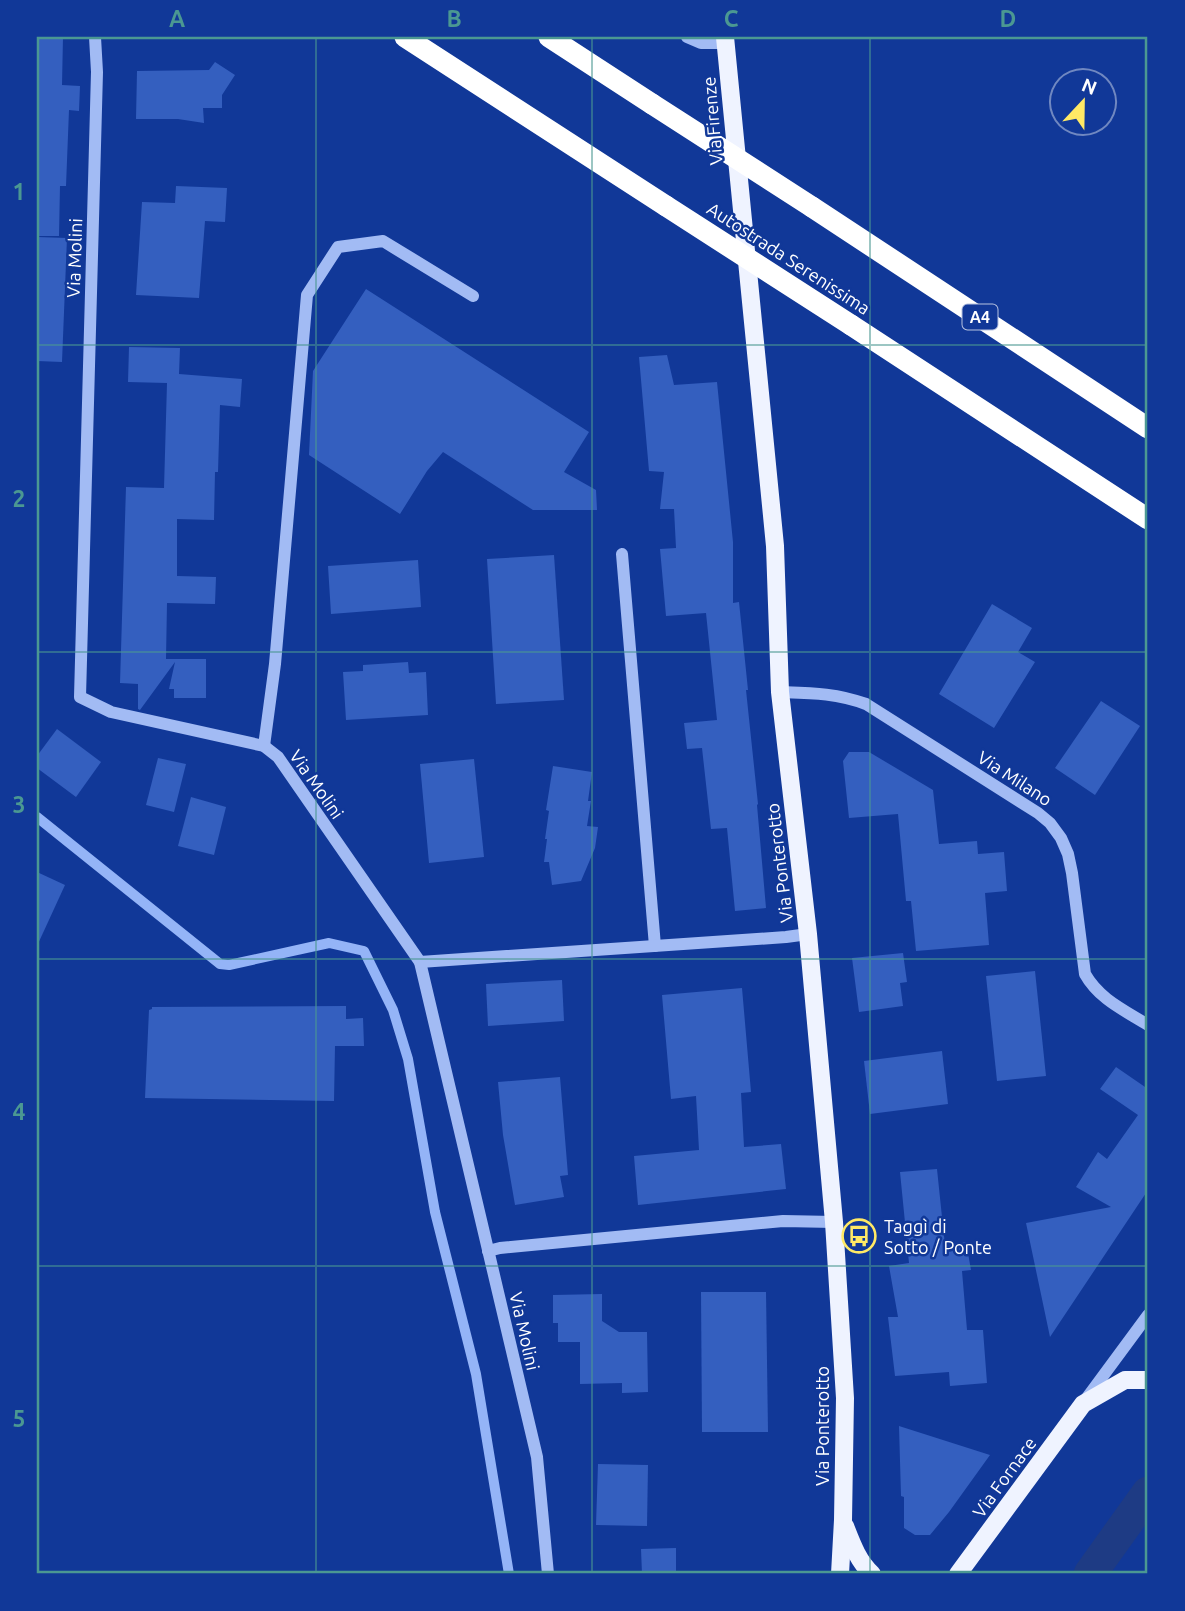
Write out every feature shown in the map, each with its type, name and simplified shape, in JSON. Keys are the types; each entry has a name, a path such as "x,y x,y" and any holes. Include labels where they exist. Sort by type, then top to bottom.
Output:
{"highway":[{"name":"Autostrada Serenissima","path":"405,37 1148,519"},
{"name":"A4","path":"549,37 1148,428"}],"main road":[{"name":"Via Firenze","path":"725,40 740,202"},
{"name":"Via Ponterotto","path":"740,202 775,546 780,692 808,934 834,1222 845,1398 840,1574"},
{"name":"Via Fornace","path":"958,1572 1083,1404 1125,1380 1148,1380"},
{"name":"Via Ponterotto","path":"843,1520 864,1567 872,1574"}],"street":[{"name":"Via Molini","path":"95,37 97,72 80,697 111,712 264,746 278,757 420,962 537,1457 548,1574"},
{"path":"687,37 701,43 725,40"},
{"path":"264,746 275,664 307,295 338,247 383,241 472,296"},
{"path":"622,554 655,946"},
{"name":"Via Milano","path":"780,692 824,693 866,704 1051,823 1062,838 1070,863 1084,974 1092,988 1148,1025"},
{"path":"420,962 808,934"},
{"path":"488,1251 783,1221 834,1222"},
{"name":"Via Fornace","path":"1083,1404 1148,1315"}],"building":[{"path":"37,37 63,37 62,85 80,86 79,111 69,110 66,186 60,186 59,236 37,236"},
{"path":"215,62 235,75 222,95 222,108 203,108 204,123 178,119 136,119 137,71 209,70"},
{"path":"176,186 227,188 225,222 205,221 199,298 136,295 142,202 175,203"},
{"path":"37,237 67,238 62,362 37,361"},
{"path":"366,289 589,432 564,472 596,490 597,510 533,510 443,452 427,471 400,514 309,455 313,371"},
{"path":"129,347 180,348 179,374 242,379 240,407 220,405 214,520 177,519 177,576 216,577 215,604 167,603 166,659 206,659 206,698 174,698 174,689 169,689 175,662 140,710 138,684 120,683 126,487 164,488 167,383 128,382"},
{"path":"667,355 674,385 717,382 733,542 733,603 739,602 766,908 735,911 727,828 711,829 702,748 687,749 684,723 717,720 706,613 666,616 660,549 676,548 674,509 660,509 664,472 649,471 639,357"},
{"path":"554,555 564,700 496,704 487,559"},
{"path":"418,560 421,607 331,614 328,566"},
{"path":"992,604 1032,628 1018,652 1035,662 994,728 939,694"},
{"path":"408,662 409,673 426,672 428,715 346,720 343,672 363,671 363,665"},
{"path":"1101,701 1140,726 1095,795 1055,768"},
{"path":"57,729 101,762 76,797 37,768 37,756"},
{"path":"849,752 869,752 933,790 939,844 977,841 978,854 1004,852 1007,891 985,893 989,945 916,951 911,901 906,901 898,814 849,818 843,761"},
{"path":"158,758 186,764 174,812 146,805"},
{"path":"474,759 484,857 429,863 420,764"},
{"path":"553,766 592,772 587,826 598,827 595,848 581,881 552,885 549,862 544,862 549,811 546,810"},
{"path":"191,797 226,807 214,855 178,846"},
{"path":"37,872 65,885 37,946"},
{"path":"903,953 907,982 900,983 903,1006 859,1012 852,958"},
{"path":"1035,971 1046,1076 997,1081 986,976"},
{"path":"562,980 564,1021 488,1026 486,984"},
{"path":"742,988 751,1092 741,1093 744,1147 781,1144 786,1189 638,1205 634,1156 699,1150 696,1096 671,1099 662,995"},
{"path":"346,1006 346,1019 363,1018 364,1046 335,1046 334,1101 145,1098 149,1010 152,1007"},
{"path":"942,1051 948,1104 870,1114 864,1061"},
{"path":"1116,1067 1148,1089 1148,1190 1050,1337 1026,1223 1111,1207 1076,1187 1098,1152 1107,1159 1138,1115 1100,1089"},
{"path":"560,1077 568,1175 560,1176 564,1197 515,1205 503,1135 498,1082"},
{"path":"937,1169 945,1246 966,1242 971,1270 962,1271 967,1330 983,1330 987,1383 950,1386 949,1372 895,1376 888,1317 898,1317 889,1266 909,1263 900,1172"},
{"path":"701,1292 766,1292 768,1432 702,1432"},
{"path":"602,1294 602,1321 619,1332 647,1332 648,1392 622,1393 622,1383 580,1384 580,1342 558,1342 558,1323 553,1323 553,1295"},
{"path":"899,1426 990,1455 930,1535 915,1535 904,1528"},
{"path":"598,1464 648,1465 647,1526 596,1525"},
{"path":"676,1548 676,1574 642,1574 641,1549"}],"waterway":[{"path":"37,817 220,964 229,965 329,943 364,951 393,1010 408,1059 435,1212 476,1374 509,1574"},
{"path":"1090,1574 1148,1493"}],"place":[{"name":"Taggì di Sotto / Ponte","path":"859,1236"}]}
